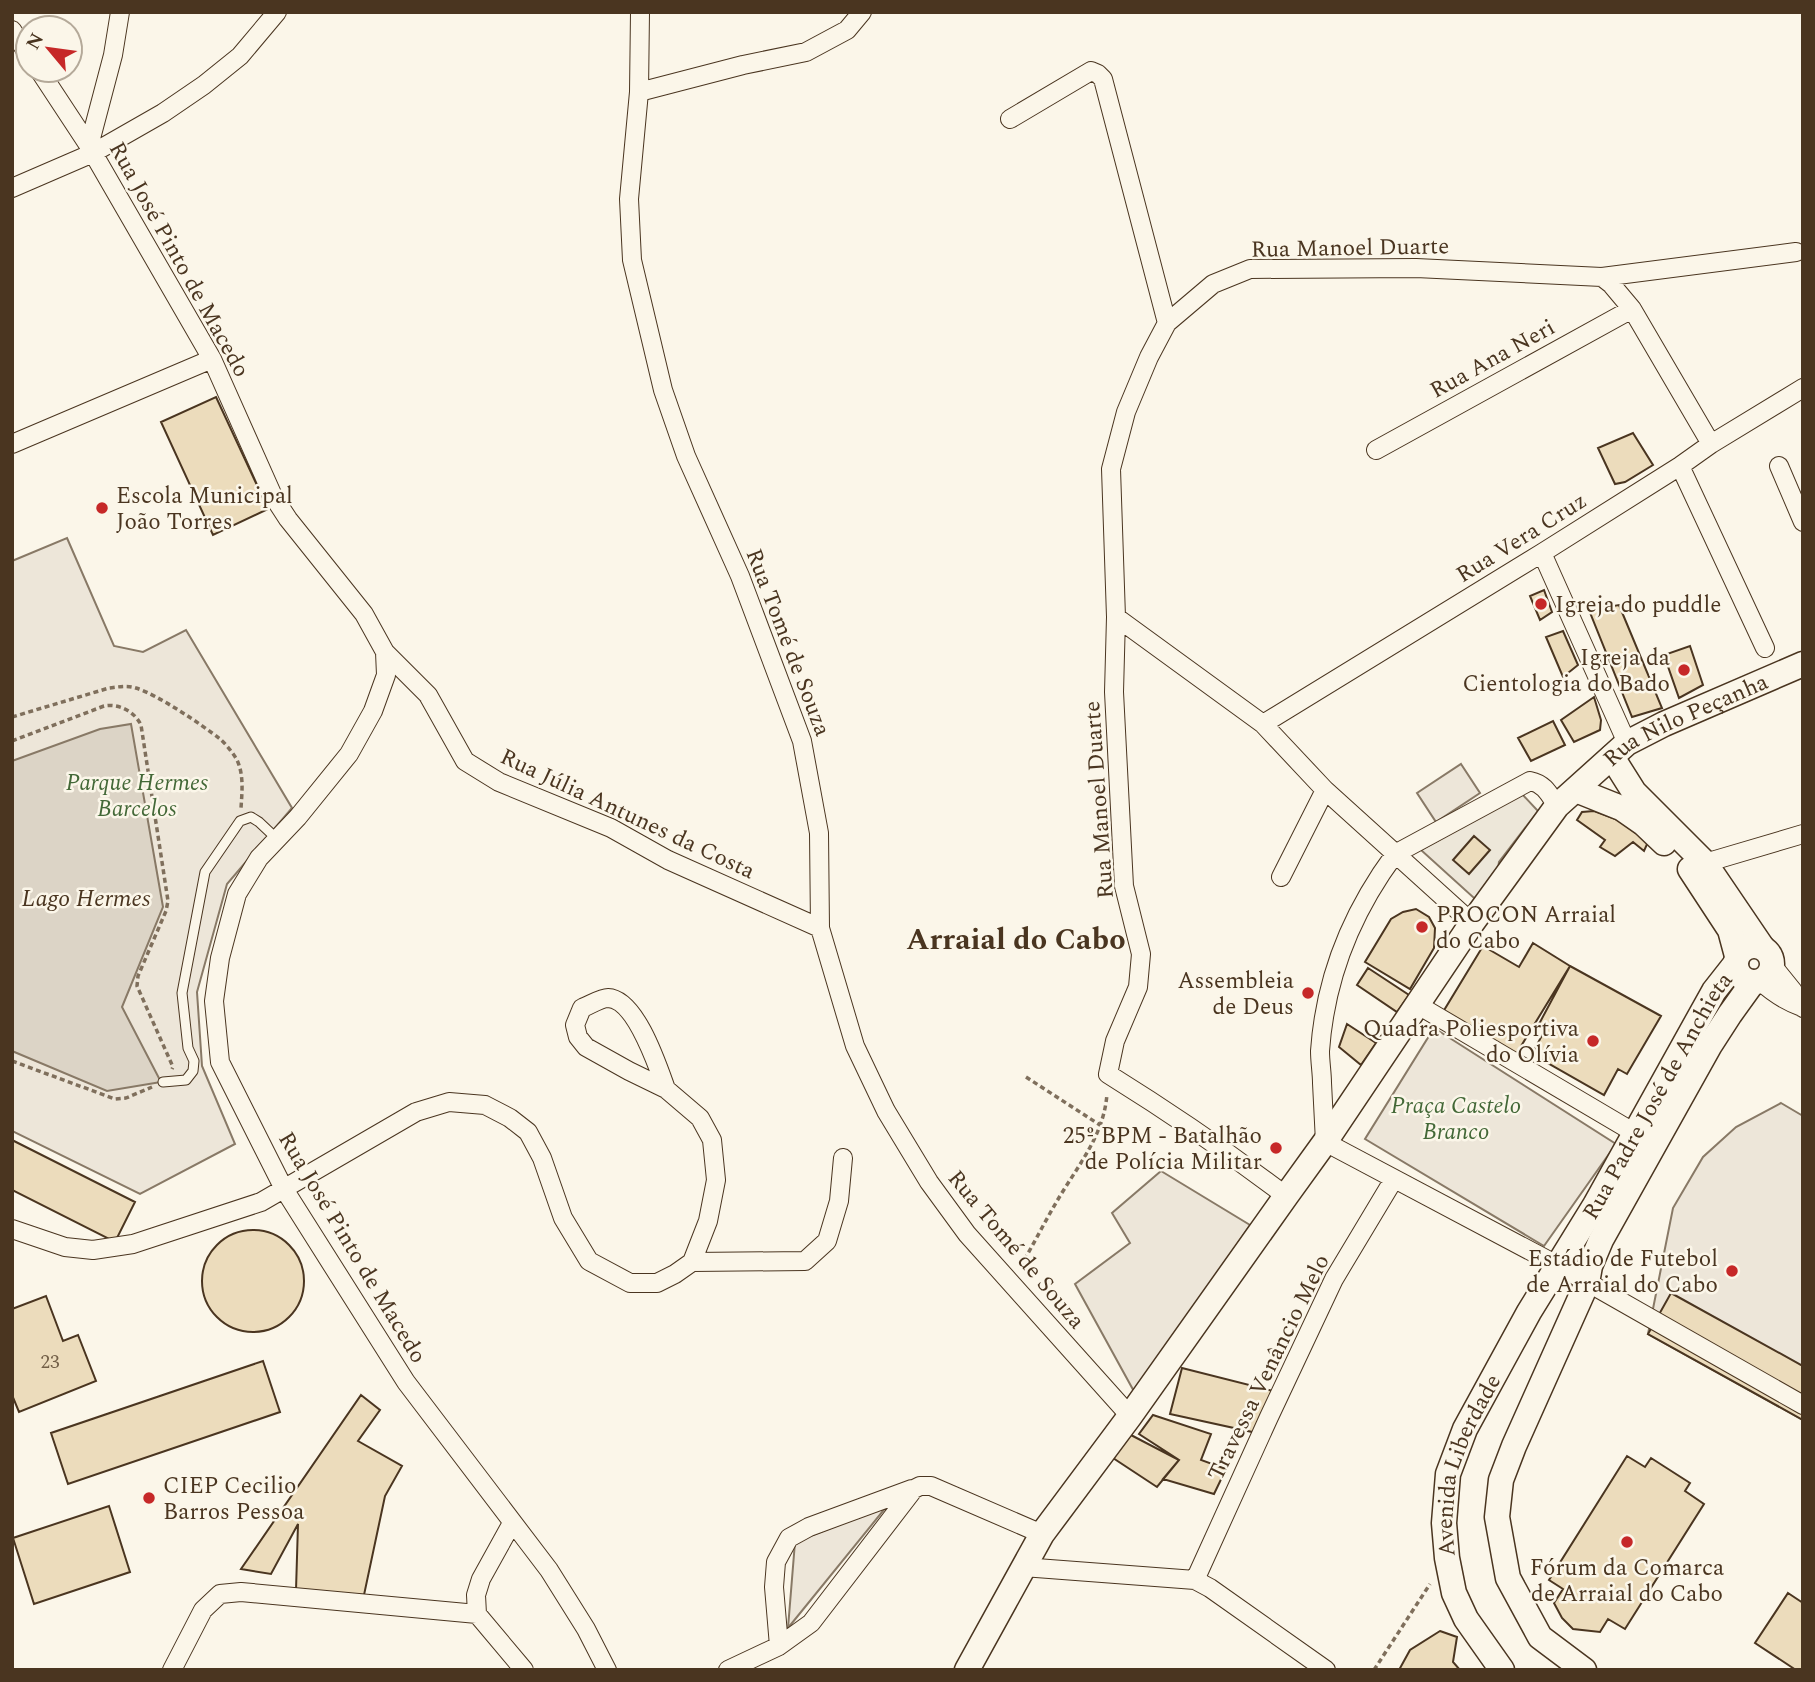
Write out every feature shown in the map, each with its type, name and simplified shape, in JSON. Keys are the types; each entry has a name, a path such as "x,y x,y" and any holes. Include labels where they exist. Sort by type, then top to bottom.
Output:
{"main road":[{"name":"Rua Nilo Peçanha","path":"972,1666 1042,1534 1130,1416 1325,1142 1472,923 1557,806 1620,750 1664,724 1803,664"},
{"path":"1620,750 1628,800 1644,824 1698,867 1762,969"},
{"path":"1576,790 1628,800"},
{"path":"1698,867 1730,930 1736,960"},
{"path":"1736,960 1741,950 1748,946 1762,969"},
{"name":"Rua Padre José de Anchieta","path":"1587,1283 1590,1266 1645,1139 1714,990 1736,960"},
{"name":"Rua Padre José de Anchieta","path":"1557,1265 1595,1205 1645,1139 1762,969"},
{"name":"Avenida Liberdade","path":"1502,1670 1466,1619 1454,1593 1444,1523 1448,1474 1465,1429 1557,1265"},
{"name":"Avenida Liberdade","path":"1584,1670 1540,1637 1508,1578 1497,1517 1501,1480 1514,1446 1587,1283"}],"street":[{"path":"96,149 120,12"},
{"path":"12,188 96,149 163,113 240,56 277,12"},
{"name":"Rua Tomé de Souza","path":"640,12 639,92 629,199 632,260 663,390 676,429 740,576 802,741 819,833 820,928 855,1046 886,1111 929,1182 967,1234 1130,1416"},
{"path":"639,92 806,52 847,30 862,12"},
{"path":"1010,119 1091,71 1103,79 1167,323"},
{"name":"Rua José Pinto de Macedo","path":"48,84 96,149 212,359 273,496 288,519 364,614 385,652 386,674 373,711 349,754 298,817 259,858 237,894 220,958 214,1001 220,1062 284,1189 406,1382 549,1570 586,1629 607,1670"},
{"name":"Rua Manoel Duarte","path":"1108,1074 1115,1041 1138,987 1141,954 1124,886 1114,692 1116,617 1111,469 1126,412 1149,357 1167,323 1213,284 1250,269 1416,268 1602,277 1796,252"},
{"path":"1602,277 1632,309 1711,444"},
{"name":"Rua Ana Neri","path":"1376,450 1632,309"},
{"path":"12,444 212,359"},
{"name":"Rua Vera Cruz","path":"1263,724 1542,553 1803,388"},
{"path":"1680,466 1765,648"},
{"path":"1779,466 1803,522"},
{"path":"1542,553 1620,750"},
{"path":"1116,617 1263,724 1325,790 1472,923"},
{"name":"Rua Júlia Antunes da Costa","path":"385,652 428,695 465,761 499,782 611,828 668,860 820,928"},
{"path":"1557,806 1545,787 1530,781 1395,854 1382,871 1343,943 1330,986 1320,1052 1325,1142 1557,1265 1803,1405"},
{"path":"1281,877 1325,790"},
{"path":"1698,867 1803,834"},
{"path":"1762,969 1775,994 1802,1007"},
{"path":"12,1229 65,1247 93,1250 132,1244 261,1202 416,1112 449,1102 485,1105 510,1118 527,1132 542,1158 563,1218 589,1261 630,1283 657,1283 692,1262 708,1222 716,1180 712,1140 700,1118 666,1089 586,1047 578,1037 575,1025 582,1008 607,998 617,1001 632,1014 654,1055 666,1089"},
{"path":"1418,1004 1645,1139"},
{"path":"1108,1074 1180,1119 1286,1196"},
{"path":"692,1262 805,1261 827,1241 839,1201 843,1158"},
{"name":"Travessa Venâncio Melo","path":"1195,1580 1334,1279 1394,1179"},
{"path":"779,1646 774,1587 776,1562 789,1538 809,1527 920,1486 931,1486 1042,1534"},
{"path":"728,1670 779,1646 811,1623 914,1489"},
{"path":"512,1522 481,1579 476,1595 477,1614 524,1670"},
{"path":"1023,1567 1195,1580 1326,1670"},
{"path":"172,1670 204,1610 220,1594 241,1592 477,1614"}],"lane":[{"path":"163,1082 186,1080 193,1071 194,1061 188,1048 182,993 205,873 240,821 251,817 260,822 276,839"}],"path":[{"path":"12,717 109,688 123,686 147,693 183,713 222,740 236,758 241,772 240,821"},
{"path":"12,741 113,704 133,714 141,725 168,901 138,976 137,986 173,1067 163,1082 138,1094 116,1099 12,1061"},
{"path":"1011,1284 1092,1146 1106,1104 1108,1074"},
{"path":"1026,1077 1100,1125"},
{"path":"1374,1670 1447,1558"}],"green space":[{"name":"Parque Hermes Barcelos","path":"67,538 114,646 143,652 186,630 292,808 227,884 197,992 202,1066 235,1144 140,1194 12,1131 12,561"},
{"path":"1461,764 1480,793 1436,822 1417,793"},
{"name":"Praça Castelo Branco","path":"1434,1028 1616,1144 1544,1246 1365,1139"},
{"name":"Estádio de Futebol de Arraial do Cabo","path":"1781,1103 1803,1116 1803,1420 1648,1334 1673,1208 1703,1157 1736,1127"},
{"path":"1161,1171 1250,1225 1136,1395 1075,1284 1130,1243 1112,1213"},
{"path":"887,1506 788,1628 795,1542"}],"shaded area":[{"path":"1522,794 1538,811 1499,862 1497,875 1482,896 1474,898 1421,850"}],"water":[{"name":"Lago Hermes","path":"131,724 163,907 122,1007 161,1082 107,1091 12,1051 12,761 100,729"}],"building":[{"path":"216,397 268,509 213,535 161,422"},
{"path":"1633,433 1653,465 1625,482 1615,484 1598,448"},
{"name":"Igreja do puddle","path":"1544,590 1552,612 1540,620 1530,596"},
{"path":"1619,605 1662,708 1632,717 1589,610"},
{"path":"1563,631 1578,665 1563,677 1546,637"},
{"name":"Igreja da Cientologia do Bado","path":"1690,646 1703,685 1679,698 1664,655"},
{"path":"1594,697 1601,720 1600,730 1574,742 1561,720"},
{"path":"1553,721 1565,745 1531,761 1518,738"},
{"path":"1594,811 1618,820 1648,842 1644,851 1633,842 1615,856 1600,847 1605,840 1577,820 1582,812"},
{"path":"1474,836 1490,850 1469,874 1453,860"},
{"path":"1416,909 1429,917 1435,928 1434,948 1410,989 1365,962 1391,919"},
{"path":"1533,943 1570,966 1515,1056 1443,1012 1483,946 1519,967"},
{"name":"Quadra Poliesportiva do Olívia","path":"1570,966 1661,1016 1627,1074 1618,1069 1604,1095 1532,1054 1546,1028 1539,1024"},
{"path":"1368,968 1409,995 1397,1012 1357,985"},
{"path":"1347,1024 1376,1043 1361,1065 1339,1047"},
{"path":"12,1140 135,1202 115,1242 12,1190"},
{"path":"253,1230 272,1234 289,1245 300,1262 304,1281 300,1300 289,1317 272,1328 253,1332 234,1328 217,1317 206,1300 202,1281 206,1262 217,1245 234,1234"},
{"path":"1671,1293 1803,1366 1803,1420 1648,1334"},
{"path":"46,1296 63,1341 78,1335 96,1381 19,1412 12,1395 12,1309"},
{"path":"263,1361 280,1412 68,1484 51,1433"},
{"path":"1182,1368 1277,1392 1257,1433 1170,1414"},
{"path":"361,1395 380,1410 358,1441 402,1466 385,1496 364,1595 296,1590 298,1524 271,1574 241,1569"},
{"path":"1153,1415 1211,1434 1201,1460 1226,1469 1214,1494 1163,1479 1179,1460 1139,1434"},
{"path":"1129,1434 1179,1460 1157,1487 1113,1458"},
{"name":"Fórum da Comarca de Arraial do Cabo","path":"1627,1456 1645,1467 1651,1458 1690,1483 1685,1491 1704,1504 1625,1629 1608,1619 1600,1632 1573,1629 1562,1618 1554,1603 1563,1589 1549,1580"},
{"path":"109,1506 130,1572 34,1604 13,1538"},
{"path":"1788,1593 1803,1603 1803,1670 1796,1670 1755,1643"},
{"path":"1440,1631 1457,1637 1453,1662 1460,1670 1399,1670 1410,1650"}],"place":[{"name":"Escola Municipal João Torres","path":"102,508"},
{"name":"Igreja do puddle","path":"1541,604"},
{"name":"Igreja da Cientologia do Bado","path":"1684,670"},
{"name":"PROCON Arraial do Cabo","path":"1422,927"},
{"name":"Assembleia de Deus","path":"1308,993"},
{"name":"Quadra Poliesportiva do Olívia","path":"1593,1041"},
{"name":"25º BPM - Batalhão de Polícia Militar","path":"1276,1148"},
{"name":"Estádio de Futebol de Arraial do Cabo","path":"1732,1271"},
{"name":"CIEP Cecilio Barros Pessoa","path":"149,1498"},
{"name":"Fórum da Comarca de Arraial do Cabo","path":"1627,1542"}],"district":[{"name":"Arraial do Cabo","path":"1016,939"}]}
